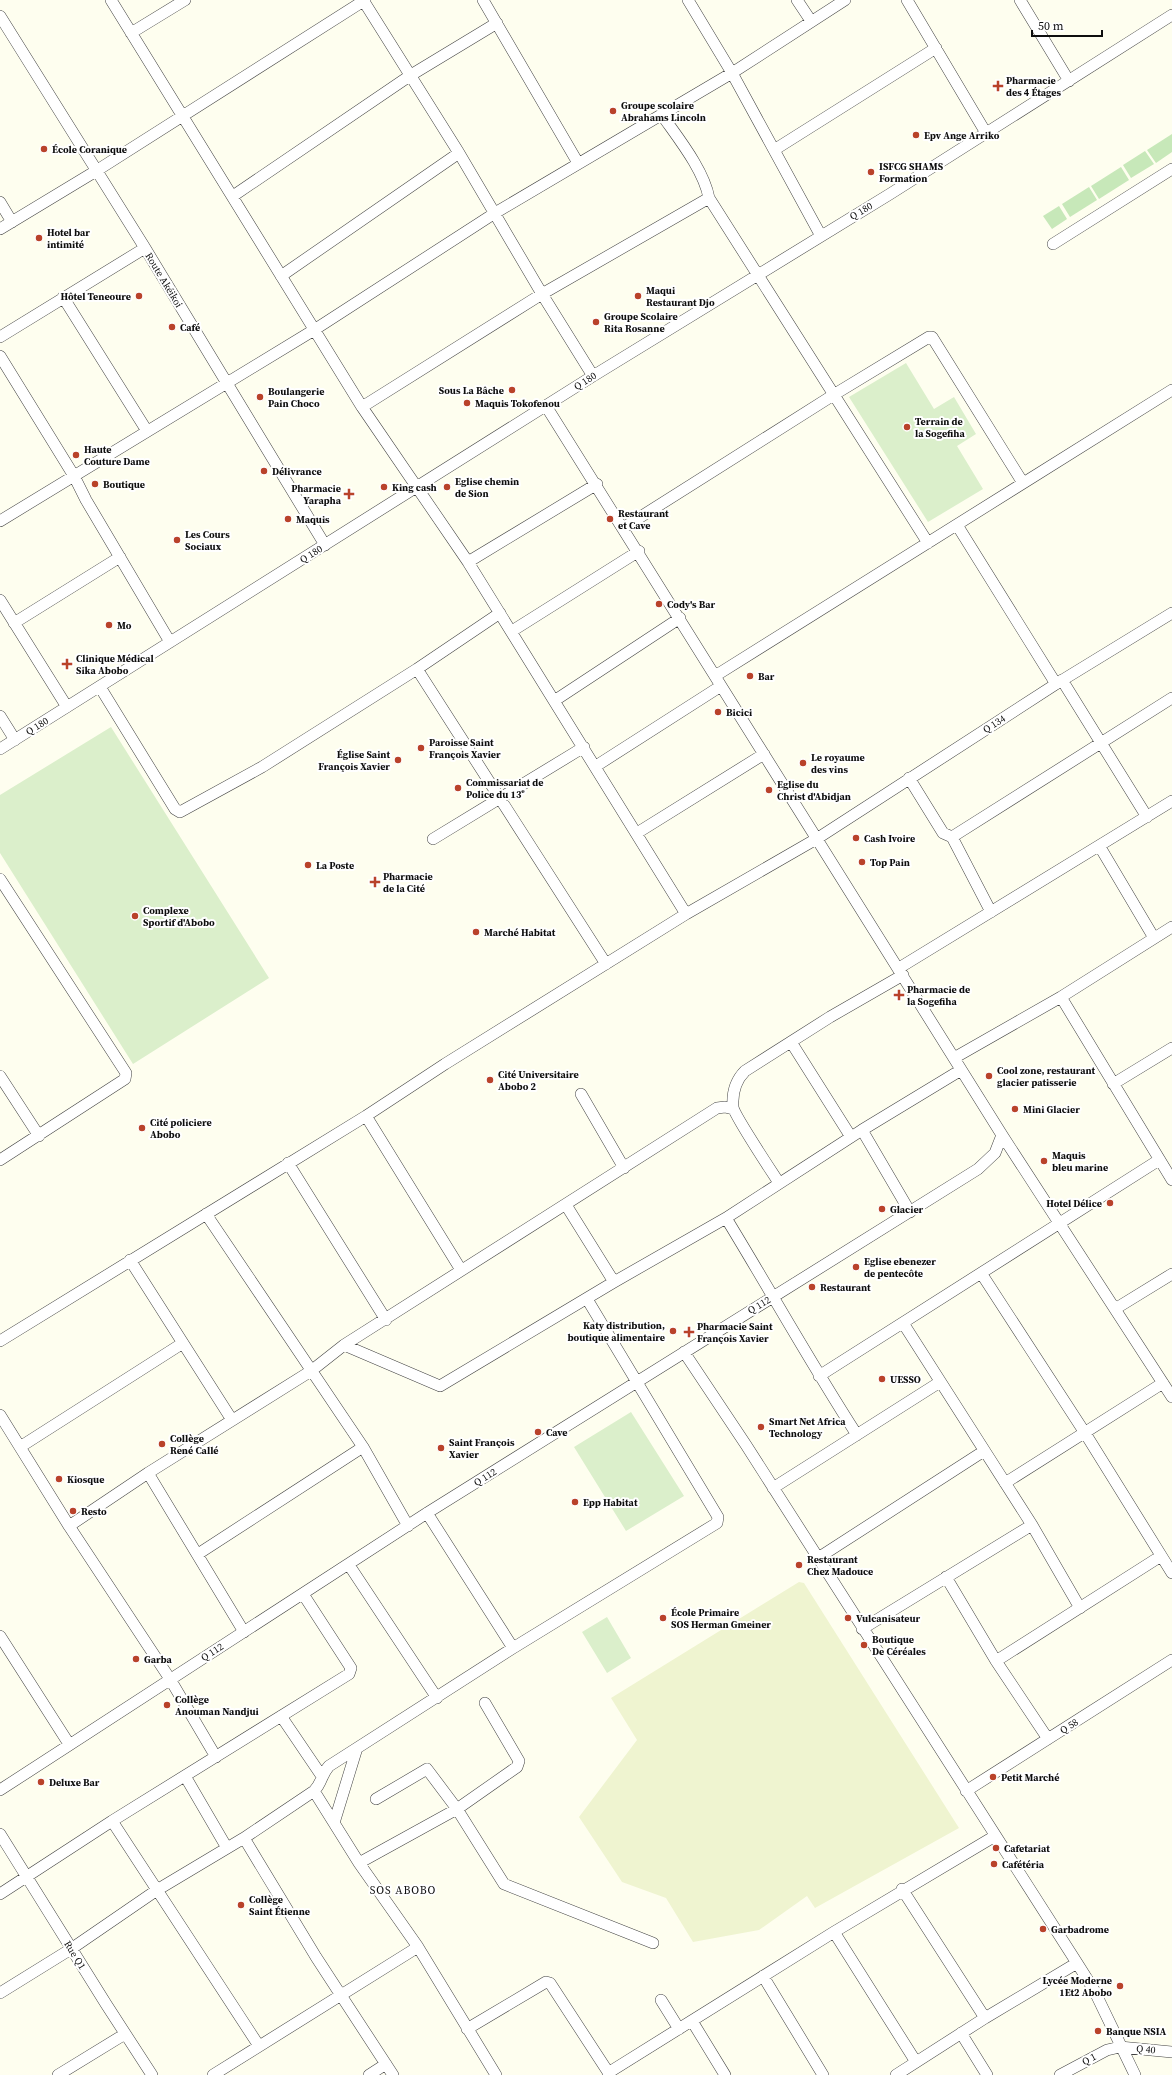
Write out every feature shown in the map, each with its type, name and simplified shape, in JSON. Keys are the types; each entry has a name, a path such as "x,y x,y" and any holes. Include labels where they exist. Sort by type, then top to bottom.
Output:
{"street":[{"path":"111,0 362,407 468,562 596,766 686,914"},
{"path":"132,33 185,0"},
{"path":"0,229 96,171 364,0 459,153 542,294 594,376"},
{"path":"483,0 578,163"},
{"path":"688,0 732,73 821,236"},
{"path":"797,0 811,21"},
{"path":"0,521 314,330 495,213 732,73 845,0"},
{"path":"907,0 986,133"},
{"path":"1020,0 1069,81"},
{"name":"Q 180","path":"0,749 416,487 986,133 1172,15"},
{"name":"Route Akéikoi","path":"0,16 144,248 325,545"},
{"path":"233,196 411,75 497,24"},
{"path":"774,150 936,48"},
{"path":"662,115 707,187 708,198 928,543"},
{"path":"281,276 459,153"},
{"path":"1053,244 1172,169"},
{"path":"362,407 542,294 708,198"},
{"path":"0,202 12,222"},
{"path":"0,337 63,296 144,248"},
{"path":"63,296 147,431"},
{"path":"624,528 834,394 926,338 932,337 1023,483"},
{"path":"0,356 74,476 86,500 170,642"},
{"path":"715,676 1172,390"},
{"path":"546,406 639,551 721,686 818,838 1002,1135 1172,1397"},
{"path":"468,562 596,484"},
{"path":"957,525 1059,682 1101,743 1147,817"},
{"path":"512,631 639,551"},
{"path":"14,623 120,557"},
{"path":"0,600 67,707"},
{"path":"100,687 151,773 175,809 180,812 262,767 417,669 500,613"},
{"name":"Q 134","path":"0,1341 366,1116 445,1064 686,914 818,838 1059,682 1172,613"},
{"path":"554,701 680,618"},
{"path":"417,669 606,964"},
{"path":"596,766 721,686"},
{"path":"952,837 1172,698"},
{"path":"0,716 14,740"},
{"path":"434,839 584,747"},
{"path":"637,833 764,754"},
{"path":"909,778 944,833 952,837 991,912"},
{"path":"779,1184 733,1109 735,1087 738,1078 745,1071 901,972 991,912 1100,847 1172,801"},
{"path":"1100,847 1154,938"},
{"path":"0,879 126,1073 124,1079 39,1136 0,1160"},
{"path":"954,1058 1061,997 1172,927"},
{"path":"1061,997 1172,1180"},
{"path":"791,1042 851,1137"},
{"path":"1113,1084 1172,1048"},
{"path":"344,1345 440,1386 614,1282 726,1218 862,1130 962,1070"},
{"path":"0,1076 39,1136"},
{"path":"581,1094 624,1168"},
{"path":"69,1526 148,1473 310,1371 344,1345 386,1320 461,1270 566,1205 717,1108 725,1107 733,1109"},
{"path":"366,1116 461,1270"},
{"path":"862,1130 910,1212"},
{"name":"Q 112","path":"0,1790 427,1513 910,1212 987,1162 995,1154 1002,1135"},
{"path":"819,1376 1058,1222 1159,1160"},
{"path":"288,1163 386,1320"},
{"path":"566,1205 614,1282"},
{"path":"206,1214 362,1447 408,1526"},
{"path":"726,1218 774,1297 819,1376 858,1435"},
{"path":"130,1260 232,1420"},
{"path":"981,1273 1085,1433 1172,1573"},
{"path":"1115,1309 1172,1274"},
{"path":"0,1993 71,1949 157,1890 244,1838 314,1791 319,1786 321,1775 329,1766 513,1648 717,1523 719,1520 718,1517 587,1299"},
{"path":"903,1323 1032,1525 1080,1608"},
{"path":"20,1447 183,1344"},
{"path":"684,1352 773,1488 862,1630 1077,1963 1109,2021 1120,2047 1135,2075"},
{"path":"773,1488 940,1382"},
{"path":"1005,1483 1163,1383"},
{"path":"0,1415 69,1526 170,1679 216,1756"},
{"path":"198,1554 362,1447"},
{"path":"818,1558 984,1451"},
{"path":"148,1473 244,1632"},
{"path":"427,1513 513,1648"},
{"path":"862,1630 1032,1525"},
{"path":"996,1661 1161,1556"},
{"path":"349,1565 437,1698"},
{"path":"946,1577 996,1661 1048,1739"},
{"path":"0,1894 112,1821 351,1671 351,1668 303,1594"},
{"path":"0,1636 69,1744"},
{"name":"Q 58","path":"966,1792 1172,1660"},
{"path":"359,1863 456,1810 518,1767 519,1761 485,1703"},
{"path":"281,1716 321,1775"},
{"path":"334,1823 357,1748"},
{"path":"376,1799 427,1768 504,1884 653,1943"},
{"path":"185,1776 228,1848"},
{"path":"314,1791 359,1863 418,1948 496,2075"},
{"path":"112,1821 259,2046"},
{"name":"Rue Q1","path":"0,1834 71,1949 152,2075"},
{"path":"467,2029 546,1982 550,1983 609,2074 902,1889 994,1836"},
{"path":"244,1838 341,1996 393,2075"},
{"path":"902,1889 985,2018"},
{"path":"834,1932 916,2062"},
{"path":"213,2075 418,1948"},
{"path":"896,2075 985,2018 1077,1963"},
{"path":"763,1976 823,2075"},
{"path":"661,2000 679,2029"},
{"path":"692,2021 725,2075"},
{"path":"961,2033 987,2075"},
{"path":"58,2075 125,2034"},
{"name":"Q 40","path":"1120,2047 1172,2052"},
{"name":"Q 1","path":"1060,2075 1107,2050 1120,2047"},
{"path":"369,2075 386,2064"}],"green space":[{"path":"1172,134 1172,152 1156,163 1147,150"},
{"path":"1145,151 1154,164 1131,178 1123,165"},
{"path":"1121,167 1129,180 1099,199 1091,186"},
{"path":"1089,187 1097,200 1070,217 1062,204"},
{"path":"1059,206 1067,219 1052,229 1043,216"},
{"name":"Terrain de la Sogefiha","path":"906,363 934,409 954,397 976,434 957,446 983,489 928,522 849,397"},
{"name":"Complexe Sportif d'Abobo","path":"111,727 269,978 133,1064 0,853 0,795"},
{"path":"631,1412 684,1496 626,1531 574,1447"},
{"path":"799,1582 804,1583 959,1828 815,1908 807,1896 759,1930 693,1942 666,1898 622,1882 579,1817 637,1740 611,1698"},
{"path":"607,1617 631,1658 607,1673 582,1632"}],"place":[{"name":"Pharmacie des 4 Étages","path":"998,86"},
{"name":"Groupe scolaire Abrahams Lincoln","path":"613,111"},
{"name":"Epv Ange Arriko","path":"916,135"},
{"name":"École Coranique","path":"44,149"},
{"name":"ISFCG SHAMS Formation","path":"871,172"},
{"name":"Hotel bar intimité","path":"39,238"},
{"name":"Hôtel Teneoure","path":"139,296"},
{"name":"Maqui Restaurant Djo","path":"638,296"},
{"name":"Groupe Scolaire Rita Rosanne","path":"596,322"},
{"name":"Café","path":"172,327"},
{"name":"Sous La Bâche","path":"512,390"},
{"name":"Boulangerie Pain Choco","path":"260,397"},
{"name":"Maquis Tokofenou","path":"467,403"},
{"name":"Terrain de la Sogefiha","path":"907,427"},
{"name":"Haute Couture Dame","path":"76,455"},
{"name":"Délivrance","path":"264,471"},
{"name":"Boutique","path":"95,484"},
{"name":"King cash","path":"384,487"},
{"name":"Eglise chemin de Sion","path":"447,487"},
{"name":"Pharmacie Yarapha","path":"349,494"},
{"name":"Maquis","path":"288,519"},
{"name":"Restaurant et Cave","path":"610,519"},
{"name":"Les Cours Sociaux","path":"177,540"},
{"name":"Cody's Bar","path":"659,604"},
{"name":"Mo","path":"109,625"},
{"name":"Clinique Médical Sika Abobo","path":"67,664"},
{"name":"Bar","path":"750,676"},
{"name":"Bicici","path":"718,712"},
{"name":"Paroisse Saint François Xavier","path":"421,748"},
{"name":"Église Saint François Xavier","path":"398,760"},
{"name":"Le royaume des vins","path":"803,763"},
{"name":"Commissariat de Police du 13ᵉ","path":"458,788"},
{"name":"Eglise du Christ d'Abidjan","path":"769,790"},
{"name":"Cash Ivoire","path":"856,838"},
{"name":"Top Pain","path":"862,862"},
{"name":"La Poste","path":"308,865"},
{"name":"Pharmacie de la Cité","path":"375,882"},
{"name":"Complexe Sportif d'Abobo","path":"135,916"},
{"name":"Marché Habitat","path":"476,932"},
{"name":"Pharmacie de la Sogefiha","path":"899,995"},
{"name":"Cool zone, restaurant glacier patisserie","path":"989,1076"},
{"name":"Cité Universitaire Abobo 2","path":"490,1080"},
{"name":"Mini Glacier","path":"1015,1109"},
{"name":"Cité policiere Abobo","path":"142,1128"},
{"name":"Maquis bleu marine","path":"1044,1161"},
{"name":"Hotel Délice","path":"1110,1203"},
{"name":"Glacier","path":"882,1209"},
{"name":"Eglise ebenezer de pentecôte","path":"856,1267"},
{"name":"Restaurant","path":"812,1287"},
{"name":"Katy distribution, boutique alimentaire","path":"673,1331"},
{"name":"Pharmacie Saint François Xavier","path":"689,1332"},
{"name":"UESSO","path":"882,1379"},
{"name":"Smart Net Africa Technology","path":"761,1427"},
{"name":"Cave","path":"538,1432"},
{"name":"Collège René Callé","path":"162,1444"},
{"name":"Saint François Xavier","path":"441,1448"},
{"name":"Kiosque","path":"59,1479"},
{"name":"Epp Habitat","path":"575,1502"},
{"name":"Resto","path":"73,1511"},
{"name":"Restaurant Chez Madouce","path":"799,1565"},
{"name":"École Primaire SOS Herman Gmeiner","path":"663,1618"},
{"name":"Vulcanisateur","path":"848,1618"},
{"name":"Boutique De Céréales","path":"864,1645"},
{"name":"Garba","path":"136,1659"},
{"name":"Collège Anouman Nandjui","path":"167,1705"},
{"name":"Petit Marché","path":"993,1777"},
{"name":"Deluxe Bar","path":"41,1782"},
{"name":"Cafetariat","path":"996,1848"},
{"name":"Cafétéria","path":"994,1864"},
{"name":"Collège Saint Étienne","path":"241,1905"},
{"name":"Garbadrome","path":"1043,1929"},
{"name":"Lycée Moderne 1Et2 Abobo","path":"1120,1986"},
{"name":"Banque NSIA","path":"1098,2031"}],"district":[{"name":"SOS ABOBO","path":"403,1890"}]}
